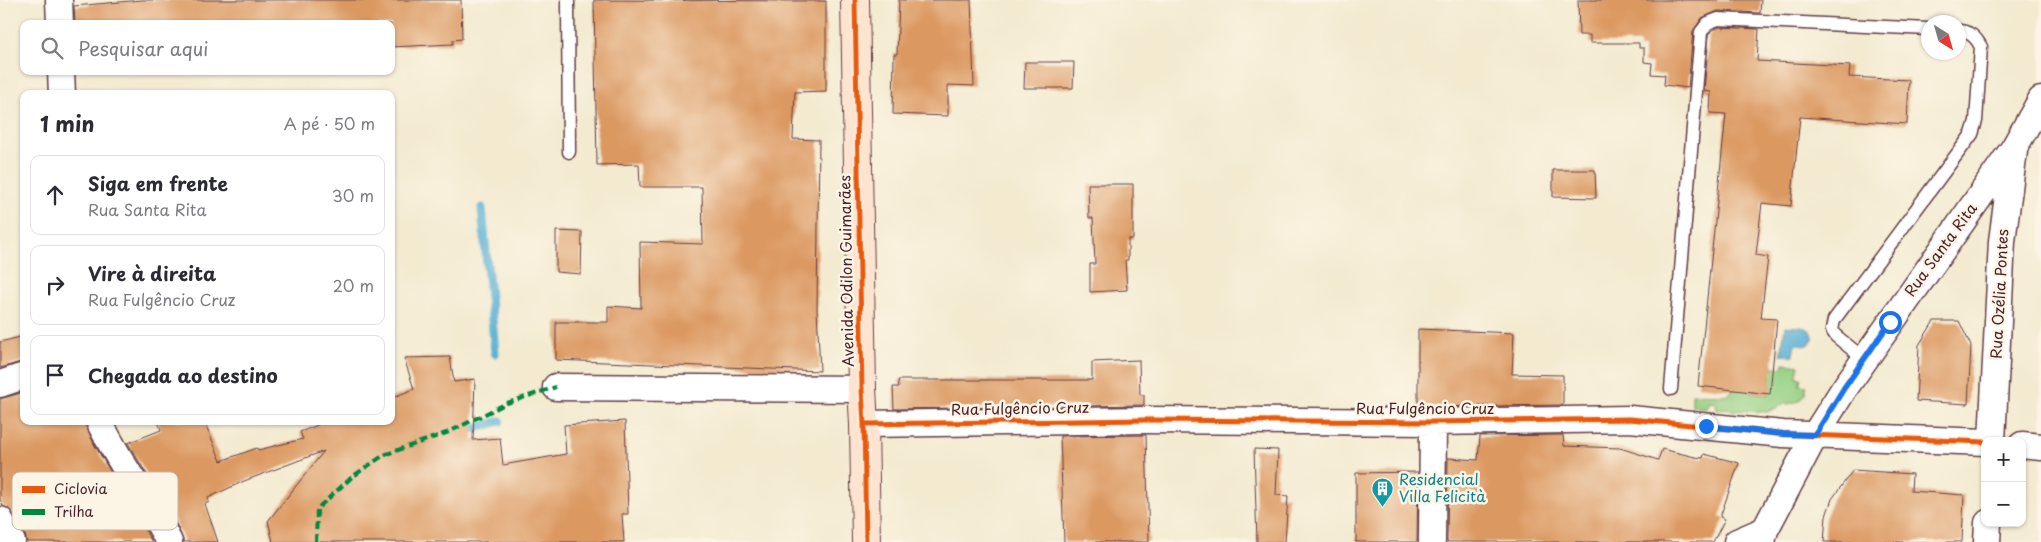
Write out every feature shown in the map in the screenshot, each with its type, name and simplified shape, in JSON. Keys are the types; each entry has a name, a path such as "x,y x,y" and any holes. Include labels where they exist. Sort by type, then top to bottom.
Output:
{"street":[{"path":"59,0 60,20"},
{"name":"Avenida Odilon Guimarães","path":"855,0 866,542"},
{"path":"61,75 62,90"},
{"name":"Rua Santa Rita","path":"1737,542 1768,538 1815,435 1864,359 2014,148 2041,100"},
{"name":"Rua Ozélia Pontes","path":"1992,437 2002,241 2014,148"},
{"path":"0,384 20,377"},
{"path":"556,386 862,389"},
{"name":"Rua Fulgêncio Cruz","path":"864,424 1147,420 1433,422 1630,418 1783,434 1981,442"},
{"path":"1432,542 1433,422"},
{"path":"100,425 116,456 128,472"},
{"path":"2026,445 2041,447"},
{"path":"0,520 12,542"},
{"path":"1987,542 1988,527"},
{"path":"162,530 168,542"}],"lane":[{"path":"568,0 569,152"},
{"path":"1670,389 1701,32 1708,23 1718,19 1921,29"},
{"path":"1864,359 1836,336 1832,330 1834,320 1972,134 1976,121 1981,47 1976,39 1966,31"}],"green space":[{"path":"1784,363 1799,365 1796,377 1801,378 1799,385 1807,386 1805,390 1807,391 1799,401 1787,403 1767,412 1731,410 1729,408 1717,409 1716,402 1708,401 1707,408 1692,406 1692,394 1725,395 1731,393 1734,384 1748,382 1748,392 1769,395 1772,367 1783,368"}],"water":[{"path":"1785,326 1808,329 1813,335 1812,342 1807,345 1795,344 1793,356 1781,355"}],"building":[{"path":"142,0 461,0 462,39 453,40 453,44 395,47 395,20 75,20 74,6"},
{"path":"594,0 826,1 826,91 795,92 793,139 819,140 817,309 820,371 556,360 556,322 608,322 608,306 641,308 640,242 703,244 702,187 640,187 639,164 597,165"},
{"path":"899,0 971,0 974,86 948,85 948,116 893,114 894,54 897,54"},
{"path":"1578,0 1761,0 1760,13 1718,11 1702,18 1693,31 1688,88 1664,85 1665,75 1651,74 1652,63 1644,62 1644,48 1639,48 1639,43 1590,43 1590,35 1579,35"},
{"path":"1719,27 1759,29 1757,61 1850,66 1849,77 1909,80 1907,124 1800,117 1791,206 1762,203 1756,255 1768,257 1761,318 1777,319 1770,394 1698,386 1726,114 1710,113 1711,92 1704,91 1709,35"},
{"path":"1025,62 1074,62 1073,88 1024,88"},
{"path":"1553,170 1595,170 1596,198 1553,197"},
{"path":"1088,184 1133,184 1133,239 1128,239 1128,260 1125,260 1127,290 1090,292 1090,264 1095,264 1093,218 1089,218"},
{"path":"556,231 582,232 581,274 556,272"},
{"path":"1934,321 1959,321 1971,346 1968,404 1916,401 1919,345"},
{"path":"1418,329 1514,333 1512,374 1563,375 1563,405 1418,407"},
{"path":"20,337 20,362 0,368 0,342"},
{"path":"450,357 454,382 475,379 473,440 500,438 503,465 566,454 564,425 625,421 628,514 622,514 624,542 273,542 268,521 324,451 244,481 208,498 209,502 205,504 218,542 184,542 178,528 178,472 146,472 128,443 161,430 159,425 206,425 221,461 257,448 258,450 303,439 300,432 318,425 395,425 395,396 414,389 404,358"},
{"path":"1139,360 1140,395 1144,395 1144,405 894,409 893,387 899,387 898,380 1092,380 1092,362"},
{"path":"20,393 20,425 86,425 94,444 111,472 12,472 12,512 3,506 0,499 0,399"},
{"path":"1146,435 1149,542 1064,542 1060,436"},
{"path":"1563,435 1564,446 1620,448 1658,460 1662,449 1703,458 1704,454 1739,463 1720,517 1725,519 1713,542 1447,542 1448,458 1478,460 1480,436"},
{"path":"1254,449 1278,450 1276,495 1288,496 1285,542 1257,542"},
{"path":"1853,470 1912,474 1911,491 1964,495 1962,542 1824,542 1826,516 1832,499"},
{"name":"Residencial Villa Felicità","path":"1418,472 1417,542 1356,542 1356,473"},
{"path":"22,530 145,530 152,542 27,542"}],"waterway":[{"path":"482,208 495,353"},
{"path":"462,432 500,421"}],"marked path":[{"path":"316,542 317,509 352,477 384,455 449,432 507,403 556,387"}],"cycle path":[{"path":"855,0 866,542"},
{"path":"864,424 1147,420 1433,422 1630,419 1783,434 1981,442"}],"place":[{"name":"Residencial Villa Felicità","path":"1383,508"}],"route":[{"path":"1706,426 1783,434 1815,435 1844,388 1890,322"}]}
